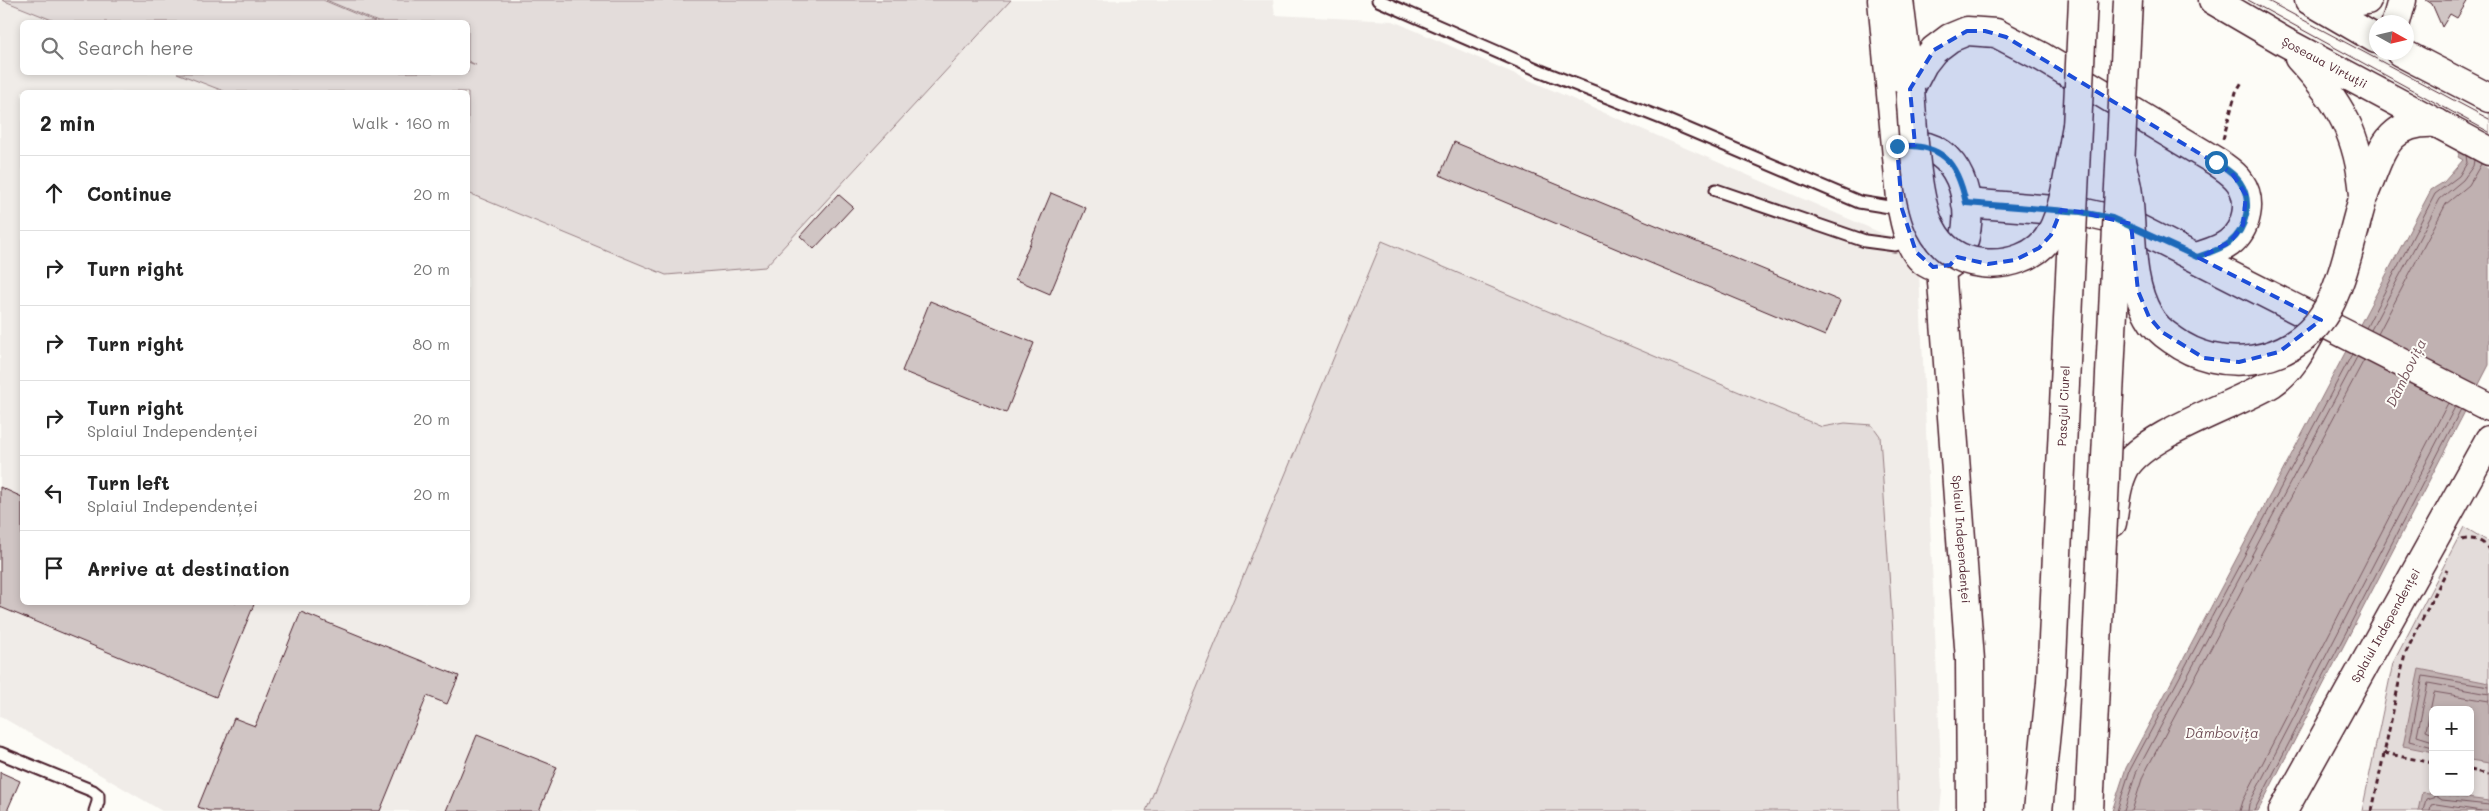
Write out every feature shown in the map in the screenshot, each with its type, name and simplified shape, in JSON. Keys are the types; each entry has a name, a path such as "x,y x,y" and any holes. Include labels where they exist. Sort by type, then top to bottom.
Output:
{"main road":[{"path":"1882,0 1902,209 1910,240 1921,259 1933,267 1941,268 1950,265 1956,259 1963,244 1966,228 1966,203 1960,179 1955,168 1945,157 1926,146 1897,146"},
{"path":"1899,0 1920,186 1930,226 1938,241 1948,250 1974,263 2001,264 2015,260 2039,248 2050,235 2058,217 2077,126"},
{"name":"Pasajul Ciurel","path":"2038,811 2051,682 2083,0"},
{"path":"2089,811 2128,0"},
{"name":"Șoseaua Virtuții","path":"2212,0 2285,42 2489,151"},
{"path":"2309,0 2369,35"},
{"path":"2329,0 2355,2 2367,0"},
{"path":"2398,15 2402,0"},
{"path":"1910,89 1923,64 1934,50 1950,38 1967,31 1996,33 2042,57 2216,162 2232,173 2241,183 2246,195 2246,215 2238,234 2230,242 2197,257"},
{"path":"2285,42 2318,78 2340,107 2360,159 2363,199"},
{"path":"2414,60 2489,98"},
{"path":"2100,580 2108,561 2120,481 2134,456 2157,440 2272,382 2297,357 2330,304 2363,199 2385,144 2394,134 2412,124 2437,124"},
{"path":"2121,161 2128,193 2138,291 2149,317 2162,332 2182,347 2204,358 2223,362 2239,362 2280,352 2313,329"},
{"path":"1966,203 2081,212 2112,218 2197,257 2488,406"},
{"name":"Splaiul Independenței","path":"1941,268 1970,660 1971,811"},
{"name":"Splaiul Independenței","path":"2283,811 2489,440"}],"lane":[{"path":"1378,0 1541,71 1666,120 1859,202 1902,209"},
{"path":"1716,190 1865,241 1895,245 1910,240"},
{"path":"0,753 93,791 98,795 95,811"}],"path":[{"path":"2216,162 2236,92 2242,82"},
{"path":"2458,548 2462,539 2472,538 2486,544 2489,550"},
{"path":"2372,811 2405,654 2449,565"},
{"path":"2384,753 2429,762"},
{"path":"2474,771 2489,774"}],"highlighted area":[{"path":"1967,31 1985,31 2006,37 2232,173 2246,195 2243,225 2230,242 2199,258 2321,320 2279,352 2239,362 2204,358 2162,332 2149,317 2138,291 2131,224 2081,212 2061,210 2051,235 2039,248 2015,260 1988,264 1957,257 1950,265 1933,267 1916,252 1902,209 1897,146 1915,145 1910,89 1934,50"}],"shaded area":[{"path":"0,0 52,20 20,20 20,75 182,75 221,90 20,90 20,605 470,605 470,194 666,275 765,267 1011,0 1273,0 1275,15 1393,21 1918,249 1942,791 1940,811 162,811 0,716"},
{"path":"2,0 323,0 370,20 52,20"},
{"path":"326,0 1011,0 765,267 666,275 470,194 470,90 221,90 182,75 470,75 470,63 476,65 470,62 470,20 373,20"},
{"path":"1382,241 1822,427 1845,423 1872,425 1880,436 1893,633 1898,811 1146,811"},
{"path":"2464,527 2489,542 2489,811 2362,811 2393,663"}],"water":[{"name":"Dâmbovița","path":"2489,95 2489,365 2258,811 2112,811 2126,768 2431,190 2444,182 2463,160 2458,157"},
{"path":"2419,669 2489,683 2489,763 2474,761 2474,706 2429,706 2429,751 2403,746"},
{"path":"2422,792 2429,793 2429,796 2452,796 2489,801 2489,811 2418,811"}],"pier":[{"path":"2489,93 2489,169 2458,152"}],"building":[{"path":"2426,0 2468,0 2457,18 2450,14 2442,27 2432,4"},
{"path":"1454,142 1840,301 1825,336 1440,175"},
{"path":"1051,193 1086,208 1050,294 1015,279"},
{"path":"838,194 853,207 814,249 800,236"},
{"path":"930,301 1034,343 1006,413 902,371"},
{"path":"0,487 20,496 20,605 254,605 216,697 0,607"},
{"path":"301,612 459,676 447,704 427,696 380,811 209,811 198,807 234,718 255,726"},
{"path":"477,735 557,767 539,811 446,811"},
{"path":"0,772 20,781 7,811 0,811"}],"tram line":[{"path":"2248,0 2489,132"},
{"path":"2266,0 2489,119"}],"route":[{"path":"1897,146 1926,146 1945,157 1955,168 1966,203 2097,214 2139,228 2197,257 2230,242 2238,234 2246,215 2246,195 2241,183 2232,173 2216,162"}]}
